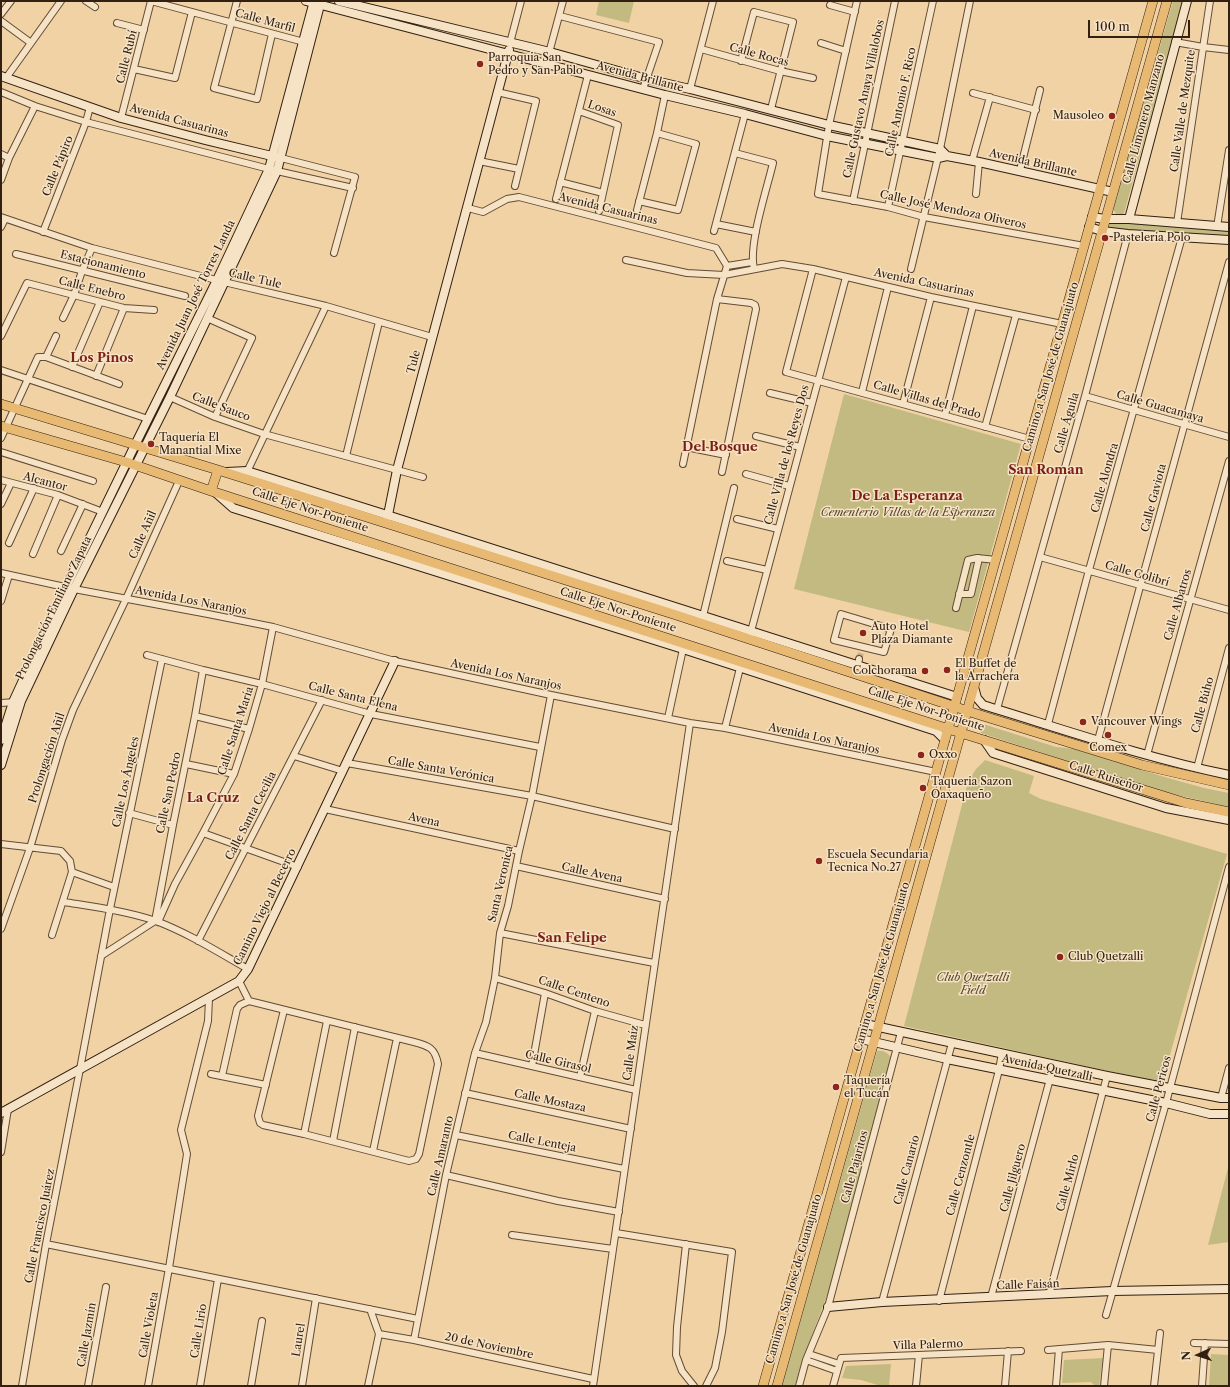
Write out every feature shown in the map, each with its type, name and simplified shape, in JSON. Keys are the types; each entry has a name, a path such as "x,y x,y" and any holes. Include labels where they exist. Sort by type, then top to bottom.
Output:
{"main road":[{"name":"Camino a San José de Guanajuato","path":"763,1386 1153,1"},
{"name":"Camino a San José de Guanajuato","path":"777,1386 1167,1"},
{"name":"Calle Eje Nor-Poniente","path":"1,404 221,471 245,475 387,519 750,635 967,710 1142,765 1229,785"},
{"name":"Calle Eje Nor-Poniente","path":"3,427 136,465 179,481 960,733 1186,803 1229,812"},
{"path":"213,492 221,471"}],"street":[{"path":"1,14 11,1"},
{"path":"4,77 61,1"},
{"path":"86,1 96,7"},
{"name":"Calle Marfil","path":"151,1 304,42"},
{"name":"Calle Rubí","path":"121,118 151,1"},
{"path":"237,1 214,88 257,99 272,34"},
{"name":"Avenida Brillante","path":"339,1 550,52 647,79 829,125 902,141 947,156 1020,170 1113,192"},
{"path":"510,43 521,1"},
{"path":"546,64 563,1"},
{"path":"690,89 713,1"},
{"path":"827,136 857,1"},
{"name":"Calle Gustavo Anaya Villalobos","path":"853,201 866,133 895,1"},
{"name":"Calle Antonio F. Rico","path":"888,207 933,1"},
{"path":"911,270 939,154 970,1"},
{"name":"Calle Limonero Manzano","path":"1129,219 1186,1"},
{"name":"Calle Valle de Mezquite","path":"1176,223 1210,1"},
{"name":"Avenida Brillante","path":"315,2 643,90 745,114 827,136 900,151 939,154"},
{"name":"Avenida Juan José Torres Landa","path":"273,170 272,156 315,2"},
{"name":"Avenida Juan José Torres Landa","path":"70,588 126,462 220,281 273,170 281,158 315,2"},
{"path":"830,5 855,12"},
{"path":"134,69 176,78 192,12"},
{"path":"741,61 754,12 793,22 771,110"},
{"path":"560,16 659,42 643,90"},
{"path":"1,21 31,43"},
{"path":"117,23 144,30"},
{"path":"1175,42 1203,48 1229,50"},
{"name":"Tule","path":"387,519 397,470 468,208 510,43"},
{"path":"821,43 846,51"},
{"name":"Calle Rocas","path":"701,49 741,61 813,78"},
{"path":"556,199 588,75"},
{"name":"Avenida Casuarinas","path":"4,77 121,118 355,176 353,188"},
{"path":"1020,170 1040,90"},
{"path":"1,92 35,106 86,122 273,170 353,188 334,253"},
{"path":"497,92 536,102 518,169 515,186"},
{"path":"973,93 1036,110"},
{"path":"637,210 657,133 665,95"},
{"path":"976,194 976,161 990,97"},
{"path":"1,180 9,158 35,106"},
{"name":"Calle Pápiro","path":"43,232 86,122 90,107"},
{"name":"Losas","path":"579,111 618,125 603,193"},
{"path":"714,231 745,114"},
{"path":"639,201 678,210 696,144 657,133"},
{"name":"Calle José Mendoza Oliveros","path":"827,136 818,194 888,207 924,216 1084,246"},
{"path":"1217,227 1229,150"},
{"path":"735,153 773,163 756,232 752,262 754,269"},
{"path":"1,154 9,158"},
{"path":"479,161 518,169"},
{"path":"560,182 603,193 599,211"},
{"name":"Avenida Casuarinas","path":"468,208 483,212 507,199 520,198 711,246 716,248 727,266"},
{"path":"1092,217 1229,227"},
{"path":"1,227 3,218"},
{"name":"Calle Tule","path":"3,218 92,248 220,281 326,306 432,337"},
{"path":"716,224 756,232"},
{"path":"1089,227 1102,231 1128,234 1229,240"},
{"name":"Calle Águila","path":"997,709 1085,396 1128,234"},
{"name":"Calle Alondra","path":"1048,724 1089,570 1182,237"},
{"path":"63,318 74,295 92,248"},
{"name":"Estacionamiento","path":"16,254 184,296"},
{"name":"Avenida Casuarinas","path":"626,260 687,273 724,275 782,264 813,269 931,297 1062,324"},
{"path":"683,464 716,299 727,266 752,262"},
{"name":"Calle Gaviota","path":"1098,740 1229,262"},
{"name":"Calle Villas del Prado","path":"813,269 786,372 1030,439"},
{"name":"Calle Villa de los Reyes Dos","path":"750,635 846,277"},
{"name":"Avenida Juan José Torres Landa","path":"136,465 207,318 220,281"},
{"name":"Calle Enebro","path":"1,336 27,283 124,308 154,310"},
{"path":"862,392 888,287"},
{"path":"903,404 931,297"},
{"path":"716,299 751,303 755,305 756,309 722,472"},
{"path":"72,367 100,302"},
{"path":"245,475 326,306"},
{"path":"945,415 974,306"},
{"path":"96,376 124,308"},
{"path":"986,427 1016,314"},
{"path":"207,318 252,338 215,417"},
{"path":"346,456 379,322"},
{"path":"46,357 56,336"},
{"path":"1,438 3,427 14,409 38,356 46,357 119,384"},
{"path":"1,370 148,419"},
{"path":"770,392 812,404"},
{"name":"Calle Guacamaya","path":"1085,396 1229,437"},
{"name":"Calle Sauco","path":"170,397 215,417 264,434 424,477"},
{"path":"756,436 800,447"},
{"path":"686,447 726,455"},
{"path":"1,452 93,481"},
{"name":"Calle Albatros","path":"1147,755 1229,461"},
{"name":"Prolongación Emiliano Zapata","path":"1,740 70,588 136,465"},
{"path":"746,474 789,486"},
{"name":"Alcantor","path":"1,480 58,495 103,512"},
{"name":"Calle Añil","path":"126,598 179,481"},
{"path":"1,504 11,483"},
{"path":"9,543 34,488"},
{"path":"703,616 734,488"},
{"path":"213,492 233,508 683,649 936,731 945,740"},
{"path":"33,554 58,495"},
{"path":"61,551 83,504"},
{"path":"387,519 703,616 750,635 859,662 957,697"},
{"path":"737,519 778,529"},
{"name":"Calle Colibrí","path":"1040,557 1229,610"},
{"path":"956,608 968,560 980,558 996,560"},
{"path":"959,594 970,594 980,558"},
{"path":"727,561 767,570"},
{"name":"Avenida Los Naranjos","path":"1,573 70,588 273,627 395,662 551,695 690,723 725,728 936,772"},
{"path":"1,601 9,575"},
{"name":"Prolongación Añil","path":"1,929 30,848 62,740 73,710 126,598"},
{"path":"840,614 891,629 884,652 863,646 834,640 840,614"},
{"name":"Calle Santa María","path":"157,922 175,884 234,774 262,684 273,627"},
{"name":"Calle Búho","path":"1197,768 1229,648"},
{"path":"668,718 683,649"},
{"name":"Calle Santa Elena","path":"147,655 262,684 371,714 540,747"},
{"name":"Calle Los Ángeles","path":"101,956 129,813 162,659"},
{"name":"Camino Viejo al Becerro","path":"5,1111 239,981 248,970 395,662"},
{"path":"725,728 740,668"},
{"name":"Calle San Pedro","path":"157,922 162,882 203,670"},
{"path":"974,687 977,698 983,705 1147,755 1229,775"},
{"name":"Santa Veronica","path":"496,978 500,934 508,906 532,796 551,695"},
{"name":"Calle Santa Cecilia","path":"198,941 322,700"},
{"path":"1,703 17,702"},
{"name":"Prolongación Emiliano Zapata","path":"1,765 17,702"},
{"path":"195,716 249,728"},
{"name":"Calle Maíz","path":"593,1383 690,723"},
{"name":"Calle Ruiseñor","path":"984,740 993,753 1166,808 1229,820"},
{"path":"294,756 343,771"},
{"name":"Calle Santa Verónica","path":"347,763 532,796"},
{"path":"186,764 234,774"},
{"path":"532,796 675,829"},
{"name":"Avena","path":"325,809 519,851"},
{"path":"129,813 173,825"},
{"path":"203,833 298,867"},
{"path":"1,844 61,851 70,861 72,872 64,902 52,935"},
{"name":"Calle Avena","path":"516,866 665,899"},
{"name":"Calle Pericos","path":"1106,1315 1166,1104 1229,867"},
{"path":"72,872 114,887"},
{"path":"162,882 175,884"},
{"path":"64,902 110,909 157,922 198,941 248,970"},
{"path":"101,956 157,922"},
{"path":"500,934 654,963"},
{"name":"Calle Francisco Juárez","path":"22,1386 46,1244 101,956"},
{"name":"Calle Centeno","path":"496,978 545,993 595,1011 645,1025"},
{"name":"Calle Amaranto","path":"414,1340 446,1175 475,1053 486,1022 496,978"},
{"path":"239,981 249,1001"},
{"path":"532,1066 545,993"},
{"name":"Calle Violeta","path":"148,1386 169,1268 186,1154 181,1130 208,1021 209,998"},
{"path":"222,1076 237,1009 240,1005 249,1001 427,1046 433,1050 438,1064 421,1146 416,1159 409,1161 260,1123 258,1116 284,1010"},
{"path":"580,1077 595,1011"},
{"path":"304,1134 327,1021"},
{"name":"Avenida Quetzalli","path":"865,1024 1107,1076 1225,1098"},
{"path":"333,1141 355,1027"},
{"name":"Calle Pajaritos","path":"799,1386 807,1357 828,1307 898,1048 901,1032"},
{"path":"373,1152 397,1038"},
{"name":"Avenida Quetzalli","path":"861,1039 999,1070 1050,1079 1210,1114 1229,1114"},
{"name":"Calle Canario","path":"882,1302 952,1043"},
{"name":"Calle Girasol","path":"475,1053 636,1090"},
{"name":"Calle Cenzontle","path":"939,1301 999,1070 1002,1053"},
{"name":"Calle Jilguero","path":"991,1297 1054,1064"},
{"path":"1225,1098 1229,1068"},
{"path":"211,1074 266,1085"},
{"name":"Calle Mirlo","path":"1049,1295 1107,1076"},
{"name":"Calle Mostaza","path":"465,1093 630,1129"},
{"path":"1,1152 5,1111"},
{"name":"Calle Lenteja","path":"456,1135 624,1169"},
{"path":"446,1175 551,1199 619,1212"},
{"path":"616,1233 732,1252 722,1332 715,1368 706,1386"},
{"path":"512,1235 613,1248"},
{"path":"46,1244 418,1319"},
{"path":"686,1244 677,1327 676,1355 682,1371 694,1386"},
{"name":"Calle Lirio","path":"200,1386 218,1279"},
{"name":"Calle Jazmín","path":"88,1386 106,1286"},
{"name":"Calle Faisán","path":"828,1307 882,1302 939,1301 991,1297 1229,1289"},
{"name":"Laurel","path":"302,1386 316,1298"},
{"path":"368,1386 379,1334 370,1309"},
{"path":"251,1386 262,1321"},
{"path":"1154,1386 1160,1332"},
{"name":"20 de Noviembre","path":"379,1334 414,1340 593,1383"},
{"path":"1194,1343 1229,1344"},
{"path":"1202,1386 1206,1343"},
{"path":"1048,1350 1108,1345 1158,1350"},
{"path":"1104,1386 1108,1345"},
{"path":"1056,1386 1059,1349"},
{"path":"1005,1386 1008,1351"},
{"name":"Villa Palermo","path":"839,1364 841,1358 1021,1351"},
{"path":"916,1386 919,1355"},
{"path":"807,1357 839,1364 833,1386"},
{"path":"807,1357 837,1371"}],"green space":[{"path":"599,1 634,1 629,23 596,15"},
{"path":"1173,1 1183,1 1124,213 1122,215 1116,214 1113,209"},
{"path":"1110,221 1229,230 1229,238 1108,228"},
{"name":"Cementerio Villas de la Esperanza","path":"844,394 1021,444 969,632 794,589"},
{"path":"981,725 986,725 1056,747 1075,749 1204,788 1229,793 1229,807 1156,790 981,733 978,729"},
{"name":"Club Quetzalli","path":"985,760 1034,776 1029,793 1041,799 1227,854 1162,1083 904,1026 968,782 976,769"},
{"path":"877,1051 886,1052 892,1059 831,1285 801,1364 795,1386 782,1386"},
{"path":"1229,1164 1229,1242 1208,1245"},
{"path":"1211,1354 1229,1355 1229,1386 1209,1386"},
{"path":"1103,1358 1099,1386 1095,1386 1091,1382 1062,1383 1064,1360"},
{"path":"891,1364 889,1386 881,1386 861,1380 842,1378 846,1366"}],"tunnel":[{"path":"859,659 863,647"}],"place":[{"name":"Parroquia San Pedro y San Pablo","path":"480,64"},
{"name":"Mausoleo","path":"1112,116"},
{"name":"Pastelería Polo","path":"1105,238"},
{"name":"Taquería El Manantial Mixe","path":"151,444"},
{"name":"Auto Hotel Plaza Diamante","path":"863,633"},
{"name":"El Buffet de la Arrachera","path":"947,670"},
{"name":"Colchorama","path":"925,671"},
{"name":"Vancouver Wings","path":"1083,722"},
{"name":"Comex","path":"1108,735"},
{"name":"Oxxo","path":"921,755"},
{"name":"Taqueria Sazon Oaxaqueño","path":"923,788"},
{"name":"Escuela Secundaria Tecnica No.27","path":"819,861"},
{"name":"Club Quetzalli","path":"1060,957"},
{"name":"Taquería el Tucán","path":"836,1087"}],"district":[{"name":"Los Pinos","path":"102,358"},
{"name":"Del Bosque","path":"720,447"},
{"name":"San Roman","path":"1046,470"},
{"name":"De La Esperanza","path":"907,496"},
{"name":"La Cruz","path":"213,798"},
{"name":"San Felipe","path":"572,938"}],"park label":[{"name":"Club Quetzalli Field","path":"973,984"}]}
